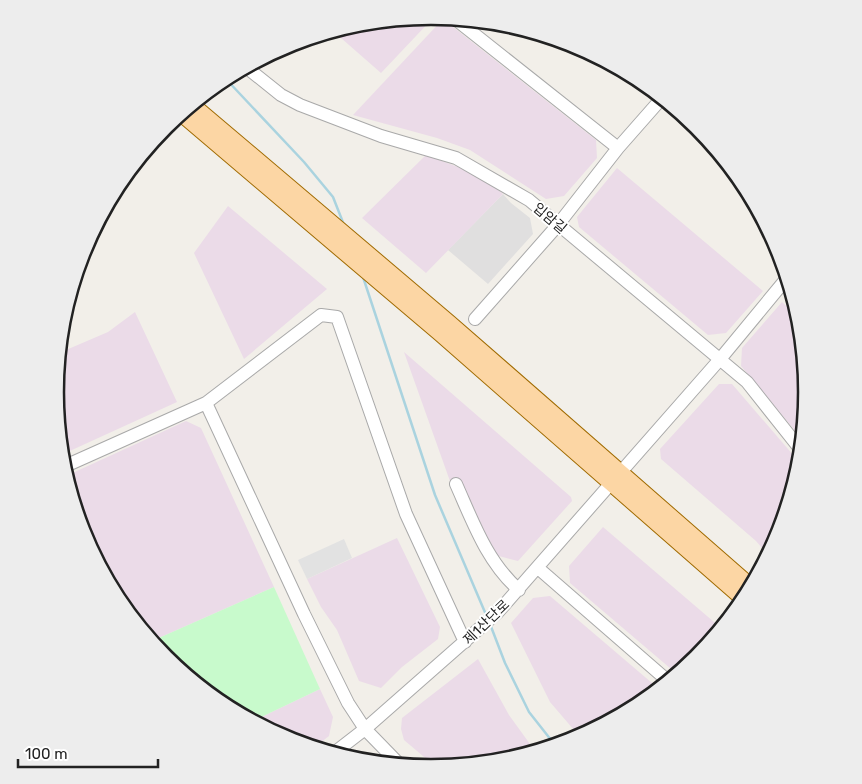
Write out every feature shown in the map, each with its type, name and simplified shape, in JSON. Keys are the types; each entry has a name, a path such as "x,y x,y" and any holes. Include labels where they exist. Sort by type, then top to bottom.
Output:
{"main road":[{"path":"197,109 386,271 616,478 738,593"},
{"path":"187,118 397,297 745,582"}],"street":[{"path":"465,27 618,148"},
{"name":"입암길","path":"252,72 281,96 322,115 382,136 456,158 529,200 557,226 721,358 747,382 795,442"},
{"path":"474,319 557,226 618,148 657,103"},
{"name":"제1산단로","path":"341,747 481,629 519,590 721,358 782,284"},
{"path":"71,463 206,403 321,315 337,318 406,514 465,642"},
{"path":"206,403 304,614 348,703 365,729 392,757"},
{"path":"456,484 491,559 504,576 519,590"},
{"path":"538,568 663,676"}],"shaded area":[{"path":"426,25 381,73 340,37 383,28"},
{"path":"437,25 452,26 596,140 597,158 564,196 546,199 470,150 437,138 353,115"},
{"path":"426,155 458,167 491,184 503,194 426,273 362,218"},
{"path":"617,168 763,291 726,333 708,335 579,227 577,217"},
{"path":"503,194 530,218 533,234 488,284 448,250"},
{"path":"228,206 327,289 244,359 194,253"},
{"path":"782,302 788,307 795,344 797,368 796,431 741,366 742,348"},
{"path":"135,312 177,402 69,451 64,392 67,350 108,332"},
{"path":"404,352 571,497 572,501 518,561 495,555 451,484"},
{"path":"719,384 732,384 793,454 779,510 762,549 661,459 660,449"},
{"path":"186,421 201,428 274,587 159,638 113,576 83,510 73,473"},
{"path":"603,527 715,623 691,652 671,669 570,583 569,566"},
{"path":"397,538 440,627 438,639 402,667 381,688 359,681 337,630 321,607 307,579"},
{"path":"344,539 352,558 307,579 298,560"},
{"path":"550,596 653,684 614,710 574,730 550,702 511,623 533,598"},
{"path":"478,659 509,715 531,745 479,756 426,759 404,740 401,729 402,718"},
{"path":"320,689 333,717 329,736 321,742 261,717"}],"green space":[{"path":"274,587 320,689 261,717 247,710 208,683 171,652 159,638"}],"waterway":[{"path":"231,84 304,162 333,197 344,225"},
{"path":"363,277 435,495 487,617"},
{"path":"490,624 505,663 529,712 551,739"}]}
